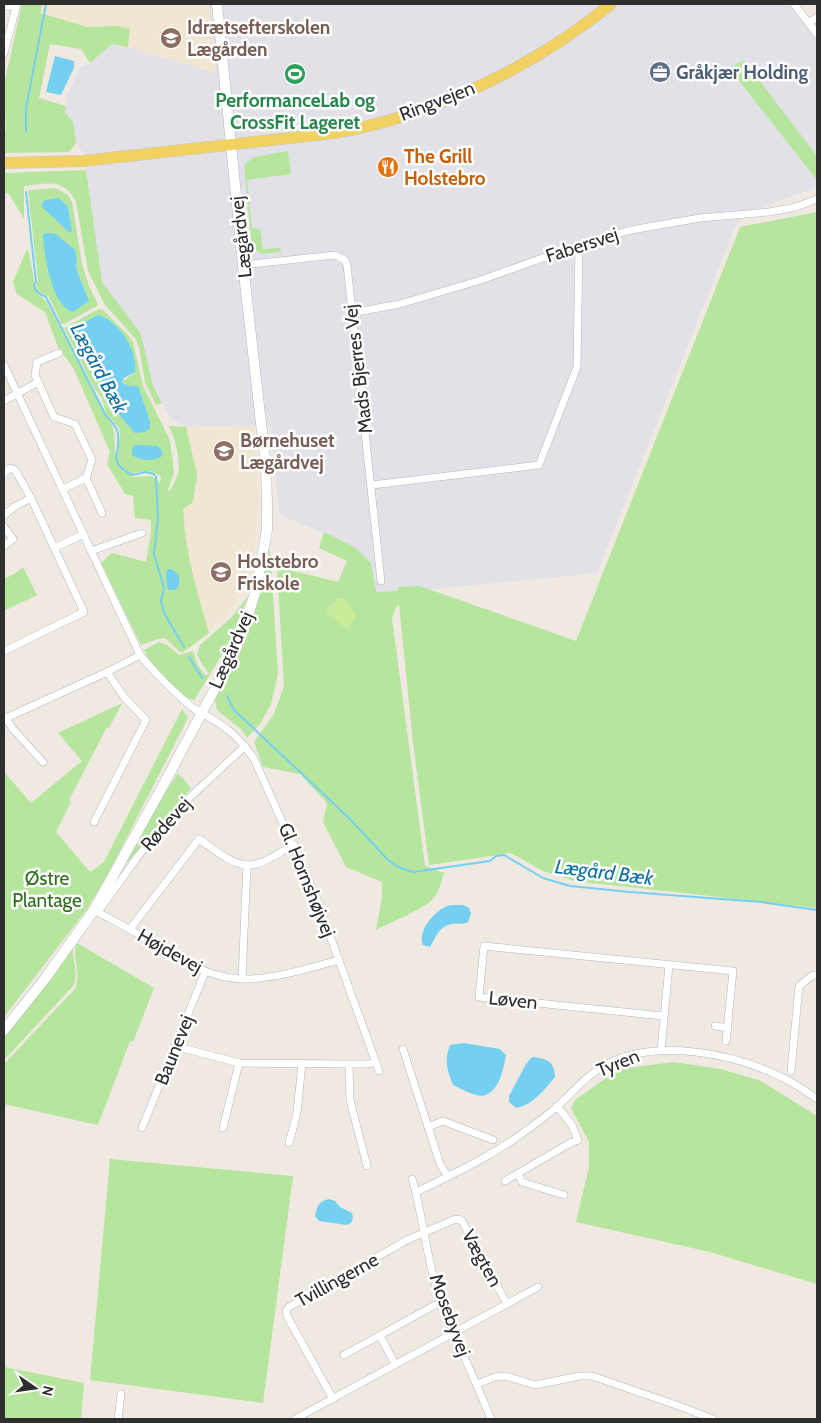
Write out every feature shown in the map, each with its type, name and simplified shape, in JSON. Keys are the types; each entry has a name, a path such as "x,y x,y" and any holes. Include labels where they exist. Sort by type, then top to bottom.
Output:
{"main road":[{"name":"Ringvejen","path":"4,163 83,161 345,131 365,127 428,107 478,86 516,67 567,37 611,4"}],"street":[{"name":"Lægårdvej","path":"4,1030 96,911 237,645 250,610 262,564 267,530 266,467 216,4"},
{"path":"794,4 817,34"},
{"path":"4,6 16,5 4,53"},
{"path":"809,23 817,17"},
{"name":"Fabersvej","path":"352,313 400,304 481,280 579,245 631,230 672,222 769,212 817,199"},
{"path":"372,485 539,465 577,367 579,245"},
{"name":"Mads Bjerres Vej","path":"243,265 335,255 345,260 382,581"},
{"path":"59,353 37,362 35,374 54,417 76,424 92,460 86,478 102,513"},
{"name":"Gl. Hornshøjvej","path":"4,364 140,654 158,677 174,692 228,730 245,746 261,773 316,898 379,1070"},
{"path":"4,401 38,382"},
{"path":"4,473 10,468 15,470 31,498 84,612 4,651"},
{"path":"63,489 86,478"},
{"path":"4,515 31,498"},
{"path":"4,527 13,539 4,546"},
{"path":"91,551 142,533"},
{"path":"54,548 84,534"},
{"path":"43,762 12,728 6,718 107,672 140,654"},
{"path":"94,822 146,720 124,697 107,672"},
{"name":"Rødevej","path":"96,911 139,855 187,800 245,746"},
{"path":"130,929 198,839 233,861 247,865 263,861 294,845"},
{"path":"242,979 247,865"},
{"name":"Højdevej","path":"96,911 191,966 224,977 242,979 266,977 339,960"},
{"name":"Løven","path":"663,1016 479,997 484,946 733,971 726,1041"},
{"path":"661,1050 669,965"},
{"name":"Baunevej","path":"142,1128 206,972"},
{"path":"791,1071 799,986 813,974 817,975"},
{"path":"715,1026 728,1028"},
{"path":"176,1046 239,1063 369,1064 376,1062"},
{"path":"403,1049 440,1164 448,1177"},
{"name":"Tyren","path":"416,1192 488,1156 523,1133 557,1106 590,1075 605,1065 640,1052 661,1050 713,1055 751,1065 781,1077 817,1099"},
{"path":"224,1128 239,1063"},
{"path":"289,1143 297,1113 302,1063"},
{"path":"349,1064 350,1100 367,1166"},
{"path":"505,1181 578,1140 572,1125 557,1106"},
{"path":"428,1127 443,1121 493,1140"},
{"path":"518,1174 522,1182 564,1195"},
{"name":"Mosebyvej","path":"412,1178 440,1298 491,1419"},
{"name":"Vægten","path":"425,1232 452,1220 458,1219 462,1221 507,1304"},
{"name":"Tvillingerne","path":"332,1398 286,1311 297,1302 407,1240 425,1232"},
{"name":"Vægten","path":"454,1332 538,1287"},
{"path":"344,1355 435,1305"},
{"path":"295,1419 454,1332"},
{"path":"380,1336 395,1364"},
{"path":"477,1384 500,1376 535,1385 580,1376 592,1376 713,1419"},
{"path":"118,1419 121,1394"}],"shaded area":[{"name":"Idrætsefterskolen Lægården","path":"42,4 209,4 216,73 128,47 130,29 118,26 87,27 40,13"},
{"path":"209,4 789,4 817,40 817,187 773,203 738,220 597,573 422,590 375,592 371,563 356,548 279,514 271,426 186,427 171,419 153,386 141,334 102,282 84,154 76,143 73,121 65,113 67,96 80,67 90,63 112,44 216,73"},
{"name":"Holstebro Friskole","path":"255,426 259,496 254,561 248,583 230,612 209,633 189,562 184,536 183,509 193,502 197,474 186,427"}],"green space":[{"path":"22,4 42,4 40,13 87,27 118,26 130,29 128,47 112,44 90,63 81,49 50,44 39,98 66,106 65,113 73,121 76,143 69,152 4,153 4,130 6,130 4,85"},
{"path":"744,60 817,156 817,180 729,68"},
{"path":"288,151 291,174 247,180 252,228 260,229 263,249 280,248 281,252 262,254 252,248 244,165 254,157"},
{"path":"86,170 102,282 141,334 153,386 162,403 156,405 145,382 139,347 135,338 105,305 88,271 76,202 71,194 60,185 24,186 24,219 9,194 4,192 4,173"},
{"path":"55,188 68,195 72,202 82,264 89,286 98,304 64,324 62,324 49,297 38,291 36,285 38,280 28,190","holes":["56,234 77,261 76,268 89,300"]},
{"path":"817,212 817,908 574,881 543,871 511,853 429,865 413,742 399,604 392,618 425,866 444,873 440,887 433,899 376,930 382,898 382,882 346,867 323,822 327,803 300,774 263,767 254,742 274,714 284,686 277,567 338,582 347,561 319,548 324,532 356,548 371,563 376,592 398,591 398,587 420,586 576,641 740,227","holes":["337,598 344,599 356,617 348,628 328,608 335,604"]},
{"path":"27,249 36,292 46,301 113,427 117,459 119,428 106,413 102,398 94,388 64,328 99,309 103,310 133,342 143,386 170,440 174,472 169,492 178,474 179,462 177,449 169,426 186,427 197,474 193,502 183,509 184,525 192,572 209,633 183,652 179,651 165,638 141,645 101,563 112,553 146,562 151,533 151,520 135,518 133,496 125,494 107,464 110,452 74,369 58,347 45,312 17,294 13,282","holes":["104,316 135,372 122,382 130,386 121,417","121,466 131,474 154,473 161,477 160,483 152,476 133,477"]},
{"path":"267,550 270,551 278,674 271,704 260,724 247,738 242,730 217,710 215,700 235,663 247,631"},
{"path":"23,567 37,595 4,611 4,579"},
{"path":"248,596 231,640 195,699 186,697 165,679 152,664 144,650 159,642 167,645 179,655 193,651 197,664 205,675 208,675 209,673 197,654 200,645 231,618"},
{"path":"338,598 346,600 356,614 348,628 344,627 326,612 328,608 335,604"},
{"name":"Østre Plantage","path":"122,703 109,728 107,727 69,800 71,802 56,832 90,872 104,862 182,709 188,718 110,870 87,909 4,1017 4,772 31,803 82,761 58,733"},
{"path":"178,773 191,788 125,865 158,804"},
{"path":"77,943 154,988 133,1042 130,1041 98,1125 4,1104 4,1064 75,989 77,977 75,948"},
{"path":"72,947 76,975 74,985 4,1060 4,1036 53,975"},
{"path":"674,1062 720,1069 759,1080 817,1116 817,1284 710,1252 576,1222 589,1167 589,1142 571,1108 575,1100 619,1069"},
{"path":"110,1159 293,1176 263,1403 90,1380"},
{"path":"4,1367 84,1383 81,1419 4,1419"}],"water":[{"path":"55,56 74,61 74,68 61,95 46,92"},
{"path":"59,198 68,207 72,231 70,233 42,207 45,200"},
{"path":"43,234 56,234 75,250 76,268 89,301 73,312 65,308 59,300 50,278"},
{"path":"98,315 119,329 134,355 135,372 124,378 122,383 138,386 150,421 150,428 145,432 135,433 121,417 74,328"},
{"path":"135,445 158,446 162,450 162,456 151,460 143,460 132,455 132,449"},
{"path":"168,569 179,575 179,585 176,590 167,588 166,571"},
{"path":"450,905 463,905 469,908 471,913 468,922 444,927 438,932 430,947 423,945 422,939 425,927 434,915"},
{"path":"464,1043 500,1049 506,1055 498,1082 494,1089 483,1096 467,1092 453,1085 449,1075 447,1055 450,1045"},
{"path":"532,1057 549,1061 553,1067 555,1077 528,1104 516,1108 509,1102 509,1096 526,1064"},
{"path":"329,1199 352,1213 351,1223 347,1225 319,1221 315,1216 318,1207 323,1201"}],"waterway":[{"name":"Lægård Bæk","path":"26,131 26,108 46,4"},
{"name":"Lægård Bæk","path":"26,192 36,282 34,285 35,289 46,297 105,414 117,430 116,460 118,464 132,475 146,472 154,474 156,477 158,518 154,554 164,588 161,601 164,613 184,647"},
{"name":"Lægård Bæk","path":"189,657 202,678"},
{"name":"Lægård Bæk","path":"227,696 234,710 350,819 388,860 400,868 413,872 490,861 496,856 504,855 543,878 570,886 761,902 817,910"}],"place":[{"name":"Idrætsefterskolen Lægården","path":"171,38"},
{"name":"Gråkjær Holding","path":"660,72"},
{"name":"PerformanceLab og CrossFit Lageret","path":"295,74"},
{"name":"The Grill Holstebro","path":"388,167"},
{"name":"Børnehuset Lægårdvej","path":"224,451"},
{"name":"Holstebro Friskole","path":"221,572"}]}
